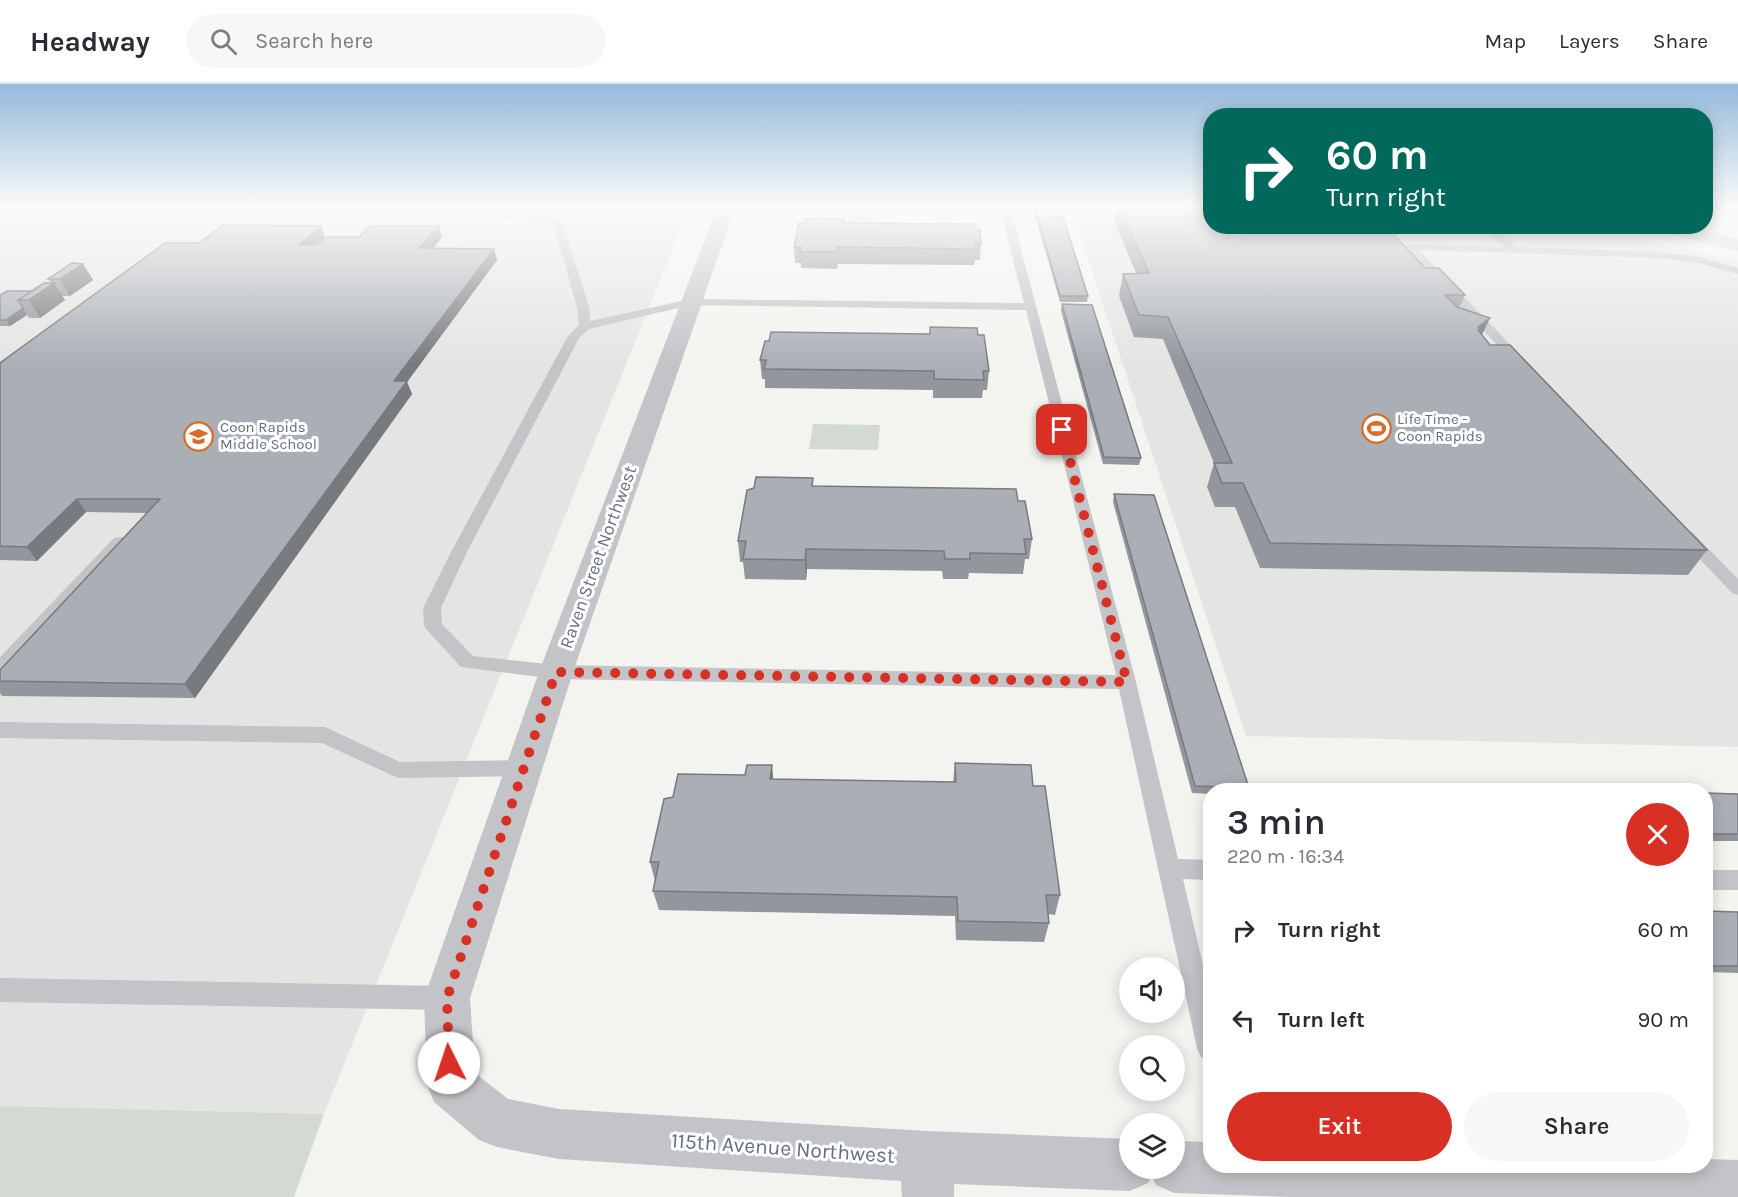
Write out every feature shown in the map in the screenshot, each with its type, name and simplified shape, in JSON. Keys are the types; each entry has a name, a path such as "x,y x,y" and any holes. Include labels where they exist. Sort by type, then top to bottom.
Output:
{"street":[{"name":"Raven Street Northwest","path":"451,1084 447,1042 447,998 556,672 706,260"},
{"name":"115th Avenue Northwest","path":"451,1084 497,1122 559,1134 927,1177 1119,1166"},
{"path":"1185,1167 1203,1167"},
{"path":"1377,1173 1738,1186"}],"lane":[{"path":"569,260 583,307 585,326"},
{"path":"1018,260 1127,682 1203,1017"},
{"path":"1422,260 1532,375"},
{"path":"1699,260 1738,271"},
{"path":"1030,307 691,302 585,326 574,336 458,554 432,608 433,626 468,662 556,672 1127,682"},
{"path":"1673,522 1738,589"},
{"path":"0,668 134,527"},
{"path":"0,730 325,735 398,770 524,768"},
{"path":"1170,869 1203,870"},
{"path":"1713,880 1738,880"},
{"path":"0,990 447,998"}],"shaded area":[{"path":"0,260 668,260 324,1114 0,1106"},
{"path":"1088,260 1729,260 1738,262 1738,747 1246,736"},
{"path":"813,424 880,425 878,450 809,449"},
{"path":"0,1106 324,1114 294,1197 0,1197"}],"building":[{"name":"Coon Rapids Middle School","path":"142,260 486,260 394,381 407,381 185,684 0,681 0,670 160,499 77,499 27,547 0,546 0,363"},
{"path":"1050,260 1077,260 1088,296 1060,296"},
{"name":"Life Time - Coon Rapids","path":"1143,260 1418,260 1425,268 1439,268 1465,295 1445,295 1457,307 1490,318 1478,327 1481,330 1478,330 1490,345 1510,345 1707,550 1270,543 1243,483 1222,483 1214,463 1232,463 1168,317 1139,315 1123,274 1149,273"},
{"path":"72,263 83,264 60,279 48,279"},
{"path":"44,283 54,283 29,300 18,300"},
{"path":"7,291 32,291 18,300 23,308 6,320 0,320 0,295"},
{"path":"1062,304 1092,305 1141,458 1104,457"},
{"path":"930,327 977,328 978,335 984,335 989,371 983,371 984,380 934,379 934,371 764,369 766,360 760,360 765,341 769,341 771,332 930,334"},
{"path":"756,477 813,478 812,486 1016,489 1018,501 1025,501 1032,539 1024,539 1026,554 970,553 970,559 945,559 944,551 806,549 805,560 743,559 746,541 738,541 747,490 754,488"},
{"path":"1114,494 1154,495 1247,783 1203,783 1203,786 1195,786"},
{"path":"955,763 1031,765 1033,786 1045,786 1060,895 1046,895 1049,923 958,921 957,897 653,891 659,862 650,862 664,799 673,797 678,774 745,775 747,765 772,765 770,779 956,782"},
{"path":"1713,793 1738,794 1738,834 1713,834"},
{"path":"1713,911 1738,912 1738,966 1713,966"}],"place":[{"name":"Life Time - Coon Rapids","path":"1376,428"},
{"name":"Coon Rapids Middle School","path":"199,436"}],"route":[{"path":"449,1063 447,998 556,672 1127,682 1062,430"}]}
